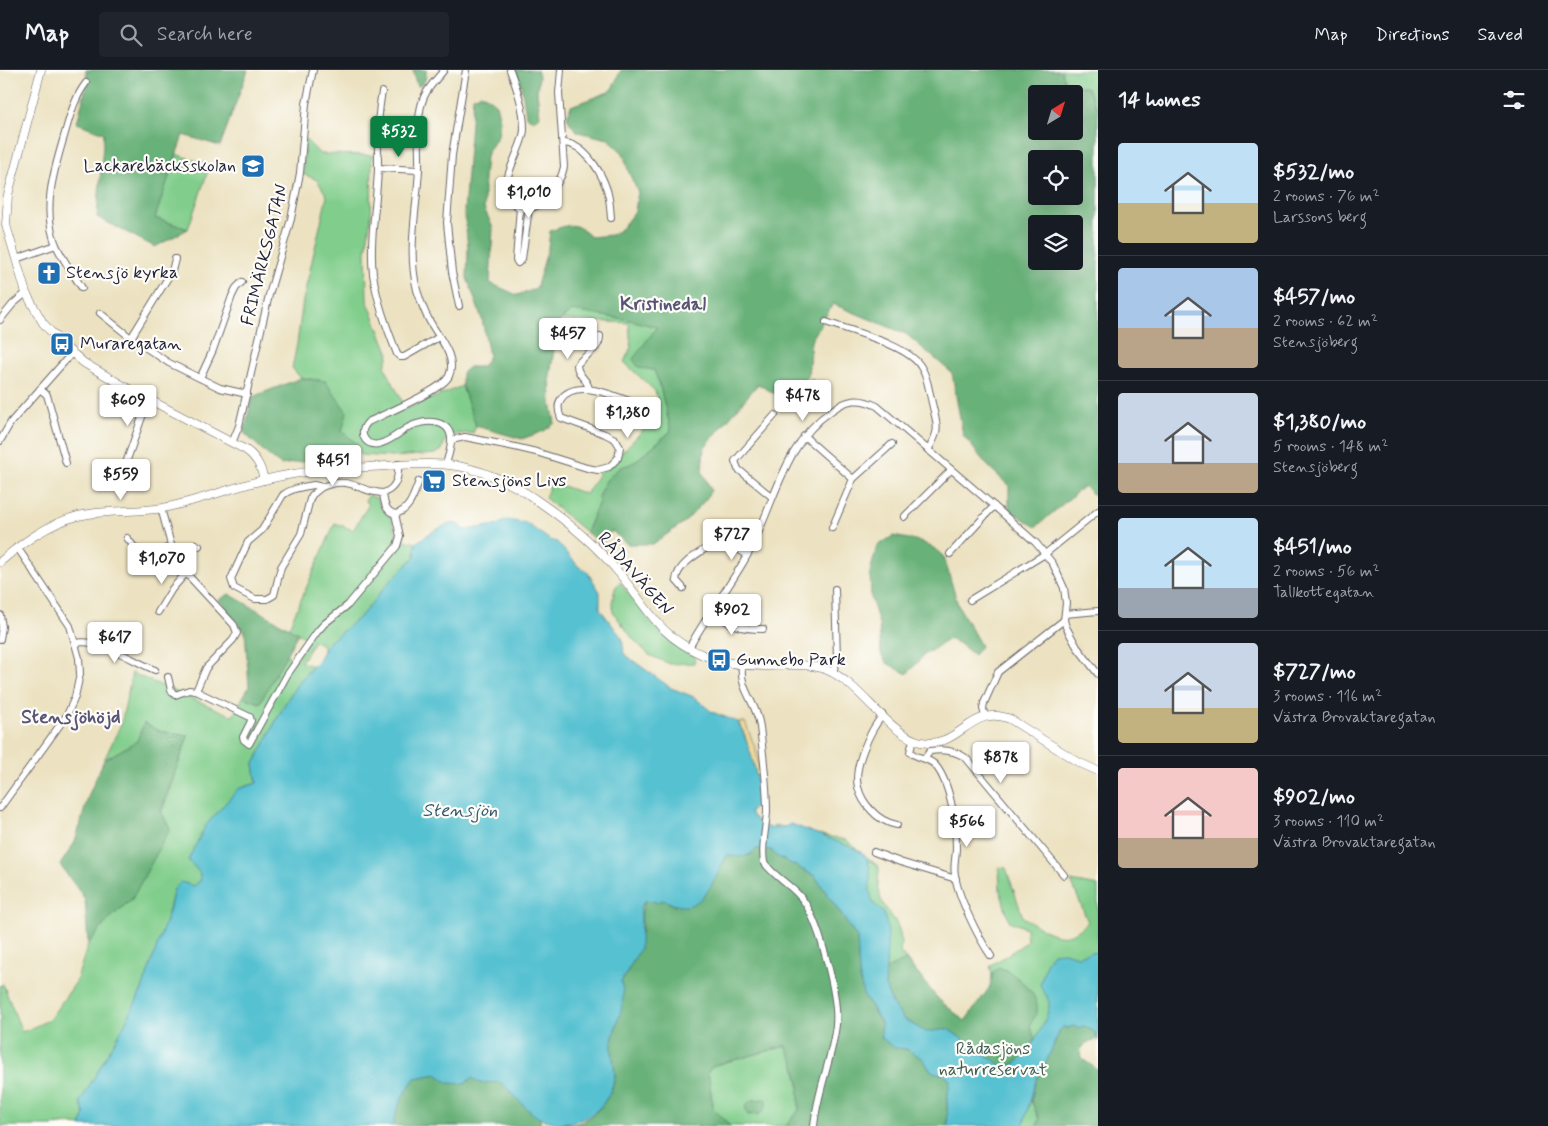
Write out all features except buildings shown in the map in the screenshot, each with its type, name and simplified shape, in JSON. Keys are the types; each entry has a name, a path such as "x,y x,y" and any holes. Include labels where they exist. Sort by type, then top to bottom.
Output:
{"street":[{"path":"41,70 8,195 6,225 26,293 44,323 72,353 95,370 148,400 253,455 260,467 264,480"},
{"name":"FRIMÄRKSGATAN","path":"232,444 239,426 270,295 292,219 300,173 306,104 313,70"},
{"path":"444,70 427,91 421,104 419,170 412,263 421,304 446,348 451,362 450,373 444,383 368,422 363,428 362,436 367,443 374,446 384,443 410,426 425,421 442,424 450,434 451,440 446,464"},
{"path":"459,306 448,248 447,223 452,155 466,70"},
{"path":"510,70 523,112 524,133 506,186 509,200 520,207 529,208 536,207 544,200 561,177 565,161 559,93 561,70"},
{"path":"82,288 56,245 49,212 57,161 74,103 86,83"},
{"path":"382,92 379,105 378,168 372,258 373,275 385,324 400,358 439,337"},
{"path":"564,143 569,143 579,148 597,169 608,193 611,218"},
{"path":"378,168 419,170"},
{"path":"520,207 516,260 518,263 522,259 529,208"},
{"path":"16,259 56,245"},
{"path":"131,338 172,271 175,259"},
{"path":"200,378 213,350 232,296 242,282"},
{"path":"0,320 13,304 26,293"},
{"path":"100,313 131,338 169,362 220,388 247,394"},
{"path":"826,322 906,352 922,367 938,426 936,437 928,450"},
{"path":"589,390 588,384 579,374 577,365 597,346 600,336"},
{"path":"0,441 11,422 72,353"},
{"path":"40,389 47,395 66,463"},
{"path":"451,440 464,437 471,438 536,452 598,470 604,469 618,458 620,452 618,443 605,434 563,419 558,410 560,402 567,394 578,390 589,390 612,394 647,408"},
{"path":"128,460 148,400"},
{"path":"689,648 748,555 764,522 772,497 788,461 804,436 835,407 852,400 861,400 876,406 1036,543 1056,569 1064,588 1066,627 1077,647 1098,674"},
{"path":"772,497 738,469 735,461 775,414"},
{"path":"804,436 853,479"},
{"path":"832,528 853,479 892,444"},
{"path":"322,487 314,485 302,487 287,491 283,495 262,530 248,542 231,579 234,588 255,599 267,599 274,595 281,567 301,534 312,495 322,487 330,484 349,483 383,493 390,490 396,482 398,464"},
{"name":"RÅDAVÄGEN","path":"0,562 41,532 81,515 162,508 264,480 313,470 398,464 446,464 464,467 482,473 538,501 595,548 619,573 657,623 674,640 719,660 742,665 804,665 814,666 833,673 912,740"},
{"path":"904,517 951,470"},
{"path":"383,493 386,509 395,514 404,511 407,507 419,481"},
{"path":"950,554 994,506"},
{"path":"162,508 171,546 186,573 234,625 237,633 233,640 206,668 196,691"},
{"path":"970,600 1045,554 1098,511"},
{"path":"168,677 171,690 175,695 189,690 196,691 250,717 243,738 249,744 287,675 317,632 348,605 397,546 400,536 395,514"},
{"path":"127,538 142,558 145,559 171,546"},
{"path":"683,588 676,580 679,570 685,563 719,540 724,540 748,555"},
{"path":"176,555 195,544 199,546"},
{"path":"0,808 71,707 80,674 76,643 66,620 18,547"},
{"path":"158,612 172,588 186,573"},
{"path":"833,673 837,658 835,588"},
{"path":"985,716 984,703 998,672 1064,617 1098,611"},
{"path":"711,612 744,629 763,629"},
{"path":"0,615 2,627 0,639"},
{"path":"76,643 84,641 95,643 155,670"},
{"path":"742,665 742,683 759,720 766,781 766,822 763,860 766,866 792,888 805,903 824,953 835,998 836,1024 814,1126"},
{"path":"882,715 872,732 861,758 858,771 858,786 863,799 875,814 897,825"},
{"path":"991,956 963,902 956,879 954,869 956,833 949,796 942,776 936,766 925,758 915,756 910,752 912,740 926,743 944,740 985,716 996,715 1010,719 1072,759 1098,771"},
{"path":"925,758 929,752 938,750 955,752 966,758 1064,875"},
{"path":"874,852 956,879"}],"green space":[{"path":"86,70 248,70 220,146 183,135 155,218 188,229 155,247 97,217 104,133 77,123 87,83"},
{"path":"413,70 426,70 423,84 418,86"},
{"path":"516,70 537,70 539,76 537,92 540,116 533,121 526,116 522,90"},
{"path":"621,70 1061,70 1065,83 1074,85 1028,85 1028,140 1083,140 1083,87 1088,88 1095,105 1098,107 1098,499 1084,486 1036,527 1009,510 1009,486 986,464 963,435 952,373 906,334 833,304 811,341 808,376 784,399 758,384 704,448 702,471 711,490 706,499 686,521 653,544 627,544 612,531 601,544 586,532 599,502 599,494 607,479 619,468 633,463 671,431 654,370 639,368 633,359 657,327 629,320 572,311 560,320 550,376 551,403 555,423 544,431 522,439 476,426 462,386 462,373 469,367 482,367 489,356 482,319 467,278 468,247 464,211 473,97 480,94 496,104 500,120 498,135 486,156 484,178 484,208 493,228 490,283 517,295 536,289 548,248 550,231 572,225 580,228 591,237 611,235 620,230 635,211 638,192 629,173 623,153 608,139 578,132 571,125 567,117 571,106 611,91"},
{"path":"1061,70 1098,70 1098,107 1095,105 1088,88 1083,87 1083,85 1065,83"},
{"path":"305,139 320,154 372,155 371,216 366,251 367,300 389,354 385,367 406,409 462,386 476,426 473,433 456,434 445,441 442,450 435,454 392,457 361,455 357,444 342,431 325,381 301,378 292,368 303,300 327,196 317,180 303,174"},
{"path":"175,154 210,165 188,229 154,218"},
{"path":"573,311 629,320 657,327 654,369 671,431 633,463 619,468 599,494 599,502 586,532 545,498 551,482 586,494 603,467 609,466 645,428 657,398 655,391 624,362 631,347 629,323 560,320"},
{"path":"301,378 325,381 347,412 342,431 357,444 350,454 281,465 244,433 252,397"},
{"path":"812,379 817,388 801,401 794,397 797,392"},
{"path":"369,495 378,499 380,506 391,518 398,538 416,543 415,557 390,581 362,615 327,644 323,651 323,645 314,641 301,662 313,666 298,683 283,707 254,764 257,783 238,789 199,872 201,880 194,886 174,889 160,941 146,979 120,1034 80,1102 85,1115 80,1126 68,1124 0,1126 0,986 3,984 22,1032 49,1020 76,982 88,944 110,918 132,899 188,736 159,731 144,723 137,741 104,760 121,724 132,673 233,716 243,697 260,703 285,654 296,660 309,639 288,629 335,523 353,530 369,504 365,501"},
{"path":"893,536 920,541 935,549 944,557 958,605 981,646 974,655 960,644 949,639 924,655 907,674 887,663 881,654 879,624 871,598 870,572 877,546"},
{"path":"620,582 662,633 695,657 694,663 670,664 649,655 633,639 613,612 612,603 615,588"},
{"path":"229,594 298,633 260,703 243,697 249,687 245,632 219,600"},
{"path":"144,723 159,731 188,736 161,811 170,829 132,899 110,918 88,944 85,899 60,865 75,842 89,794 104,760 137,741"},
{"name":"Rådasjöns naturreservat","path":"774,825 846,840 879,867 879,891 884,906 897,924 900,932 900,952 939,1000 965,1021 989,989 992,974 990,966 1027,942 1026,928 1009,921 1000,890 999,867 1006,868 1023,917 1040,928 1056,935 1071,934 1088,922 1071,881 1098,886 1098,1038 1043,1060 1023,1123 771,860"},
{"path":"757,849 771,850 776,856 815,876 857,938 859,973 863,993 895,1048 906,1049 924,1059 931,1070 943,1074 950,1080 947,1101 948,1126 786,1126 799,1110 799,1084 795,1065 786,1046 715,1065 708,1071 713,1108 730,1126 560,1126 559,1123 576,1124 591,1116 607,1098 614,1083 612,1046 613,1035 622,1005 621,982 638,948 642,930 642,908 646,900 656,902 665,900 674,906 720,869 727,855 750,855"},
{"path":"906,960 939,1000 965,1021 990,987 993,973 998,967 1011,973 1025,984 1035,998 1037,1012 1030,1025 1035,1039 1022,1056 1005,1068 948,1029 926,1032 903,1019 892,1004 885,986 886,969"},
{"path":"1084,1026 1095,1032 1097,1039 1086,1043 1080,1051 1081,1058 1098,1070 1098,1126 1037,1126 1039,1119 1031,1100 1036,1080 1045,1065 1060,1030 1063,1027"},
{"path":"786,1046 795,1065 799,1084 799,1110 786,1126 730,1126 713,1108 708,1071 715,1065"},
{"path":"437,1074 448,1083 464,1084 472,1078 480,1083 500,1081 540,1119 541,1126 393,1126 401,1100 415,1078"},
{"path":"766,1099 766,1108 760,1114 748,1115 745,1106 752,1100"},
{"path":"1031,1100 1039,1119 1037,1126 1022,1126"}],"sand":[{"path":"738,722 745,722 756,750 760,773 757,776 755,776 745,735"}],"water":[{"name":"Stensjön","path":"506,520 526,523 550,540 557,542 579,567 587,571 600,592 600,609 622,638 624,654 671,688 694,697 712,712 738,722 746,739 757,781 758,801 750,813 754,818 764,825 773,828 785,827 791,824 856,849 867,857 870,869 870,892 873,903 884,913 888,931 885,986 892,1004 903,1019 926,1032 948,1029 1005,1068 1016,1063 1028,1051 1048,1012 1049,1003 1040,985 1047,961 1053,953 1064,952 1078,956 1091,952 1098,953 1098,1042 1095,1032 1084,1026 1078,1028 1073,1026 1063,1027 1060,1030 1045,1065 1036,1080 1022,1126 948,1126 947,1101 950,1080 943,1074 931,1070 924,1059 906,1049 895,1048 881,1038 881,1022 863,994 859,973 857,938 815,876 776,856 771,850 757,849 744,856 727,855 711,886 697,902 688,906 677,905 665,900 656,902 646,900 641,906 640,949 621,982 623,998 621,1012 612,1041 614,1079 606,1099 600,1107 585,1118 565,1123 542,1119 529,1110 500,1082 480,1083 472,1078 464,1084 448,1083 437,1074 415,1078 401,1100 393,1126 80,1126 85,1115 80,1102 142,990 169,911 174,889 181,882 194,886 201,880 199,872 188,860 206,825 238,789 257,783 254,764 283,707 298,683 316,663 327,644 362,615 390,581 415,557 416,543 435,530 450,524 456,523 465,530 497,525"}],"place":[{"name":"Lackarebäcksskolan","path":"253,166"},
{"name":"Stensjö kyrka","path":"49,273"},
{"name":"Muraregatan","path":"62,344"},
{"name":"Stensjöns Livs","path":"434,481"},
{"name":"Gunnebo Park","path":"719,660"}],"district":[{"name":"Kristinedal","path":"663,304"},
{"name":"Stensjöhöjd","path":"71,717"}]}
